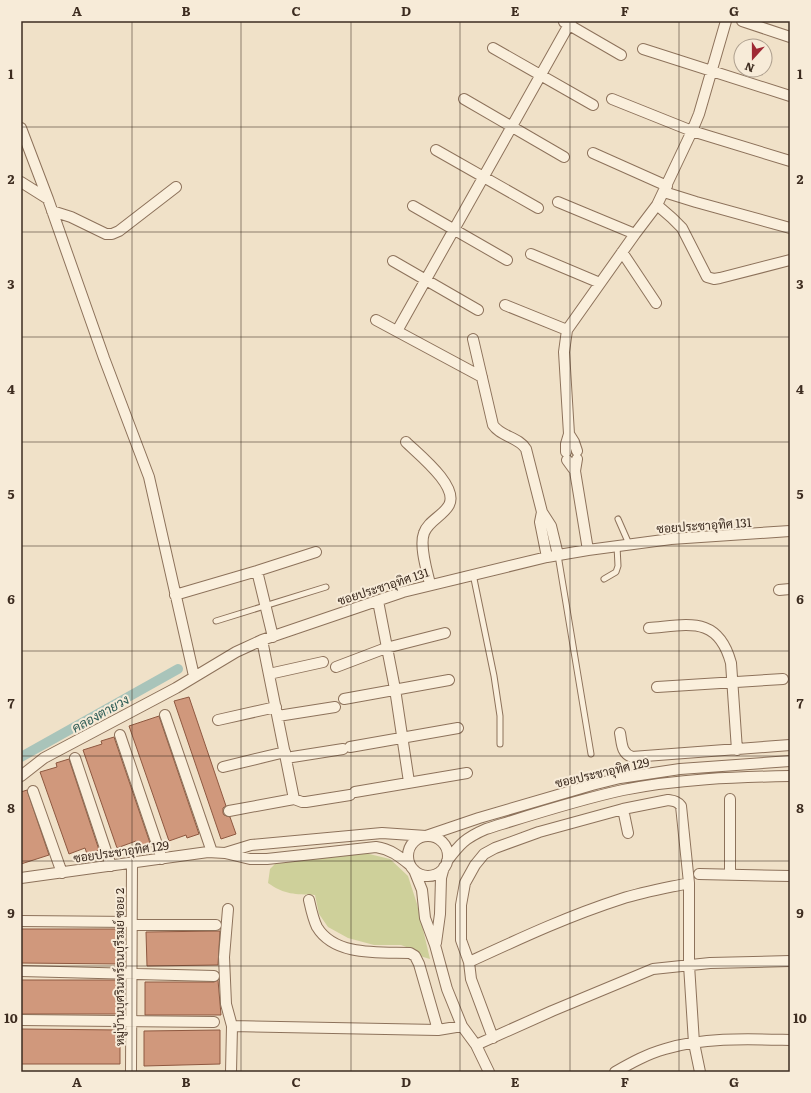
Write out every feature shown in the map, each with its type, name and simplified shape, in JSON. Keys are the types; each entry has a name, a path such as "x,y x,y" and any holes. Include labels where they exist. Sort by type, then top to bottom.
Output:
{"street":[{"path":"575,471 566,456 568,434 564,352 567,330 634,234 657,205 699,114 726,21"},
{"path":"742,21 790,36"},
{"path":"397,331 540,75 567,22 621,55"},
{"path":"493,48 593,105"},
{"path":"643,49 790,96"},
{"path":"464,99 564,157"},
{"path":"612,99 692,131 790,161"},
{"path":"21,128 48,199 104,358 149,477 194,676"},
{"path":"436,150 482,178 538,208"},
{"path":"593,153 665,189 696,202 790,228"},
{"path":"21,182 48,199"},
{"path":"52,211 71,217 106,234 112,234 119,231 176,187"},
{"path":"558,202 634,234"},
{"path":"657,205 682,228 707,277 714,279 720,278 790,260"},
{"path":"414,206 507,260"},
{"path":"622,252 656,303"},
{"path":"531,254 600,283"},
{"path":"393,261 478,310"},
{"path":"505,305 567,330"},
{"path":"376,320 482,377"},
{"path":"473,339 493,425 496,430 523,444 526,449 542,512 551,526 558,555"},
{"path":"568,434 574,442 577,455 575,471 588,550"},
{"path":"406,442 442,478 450,494 449,506 427,526 422,543 430,584"},
{"path":"542,512 540,522 546,557"},
{"name":"ซอยประชาอุทิศ 131","path":"21,776 44,758 176,688 236,652 273,636 403,592 430,584 546,557 588,550 671,539 790,531"},
{"path":"175,596 257,572 316,552"},
{"path":"257,572 273,636"},
{"path":"779,590 790,589"},
{"path":"378,601 395,689 409,782"},
{"path":"649,628 690,624 699,625 717,635 728,652 731,663 737,750"},
{"path":"336,667 386,648 445,633"},
{"path":"262,640 294,798"},
{"path":"269,674 323,662"},
{"path":"657,687 783,679"},
{"path":"344,699 449,680"},
{"path":"218,720 277,711 335,707"},
{"path":"165,715 212,852"},
{"path":"223,767 285,755 346,748 458,728"},
{"path":"620,733 622,748 624,752 632,757 790,745"},
{"path":"120,735 162,859"},
{"path":"75,758 111,866"},
{"name":"ซอยประชาอุทิศ 129","path":"412,868 408,859 408,853 410,846 419,838 486,816 592,785 620,778 680,769 790,761"},
{"path":"749,764 751,777"},
{"path":"230,811 294,798 302,802 306,802 409,782 467,773"},
{"name":"ซอยประชาอุทิศ 129","path":"21,878 212,852 250,859 267,859 376,847 384,848 393,852 420,874 433,875 439,872 457,848 470,836 486,829 593,797 656,784 751,777 790,776"},
{"path":"33,791 62,873"},
{"path":"730,799 730,875"},
{"path":"493,1038 471,979 469,962 461,940 461,905 465,883 475,865 484,854 495,848 539,832 668,800 678,803 681,806 689,883 688,965 694,1043 700,1072"},
{"path":"623,810 628,833"},
{"name":"ซอยประชาอุทิศ 129","path":"224,853 251,845 382,833 432,836 443,843 446,849 445,864"},
{"name":"หมู่บ้านบุศรินทร์ธนบุรีรมย์ ซอย 2","path":"131,1072 132,863"},
{"path":"435,945 440,914 441,878 445,864"},
{"path":"412,868 422,890 425,918 435,945 447,989 462,1026 476,1045 489,1072"},
{"path":"699,874 790,876"},
{"path":"469,962 538,930 590,910 643,893 689,883"},
{"path":"309,900 318,928 325,937 341,946 352,950 372,953 410,953 415,956 419,964 438,1030"},
{"path":"228,909 224,957 226,1004 232,1026 231,1072"},
{"path":"21,921 216,925"},
{"path":"476,1045 552,1011 653,969 688,965 790,961"},
{"path":"21,971 214,976"},
{"path":"21,1020 214,1022"},
{"path":"232,1026 438,1030 462,1026"},
{"path":"615,1072 638,1059 658,1051 694,1043 749,1039 790,1040"}],"lane":[{"path":"618,519 629,544"},
{"path":"604,579 616,572 618,566 617,546"},
{"path":"558,555 591,754"},
{"path":"473,574 494,676 500,716 500,744"},
{"path":"216,621 326,587"}],"green space":[{"path":"365,853 390,859 408,876 417,904 430,959 420,956 409,948 401,945 374,945 348,938 328,927 319,914 315,895 285,892 268,883 270,869 278,861"}],"building":[{"path":"189,697 226,806 223,808 223,813 224,815 230,817 236,834 221,839 174,701"},
{"path":"159,716 199,834 187,838 186,835 169,841 129,726"},
{"path":"114,737 150,843 138,847 136,841 117,848 83,750 102,744 101,741"},
{"path":"69,759 99,850 87,854 85,848 69,854 40,772 57,767 56,763"},
{"path":"27,790 49,855 21,864 21,792"},
{"path":"21,929 120,929 121,964 21,963"},
{"path":"220,931 218,965 147,966 146,932"},
{"path":"21,980 120,980 120,1014 21,1014"},
{"path":"218,980 221,1015 145,1015 145,982 214,982"},
{"path":"21,1029 120,1030 120,1064 21,1064"},
{"path":"220,1030 220,1064 144,1066 144,1031"}],"waterway":[{"name":"คลองตายวง","path":"21,757 178,669"}]}
